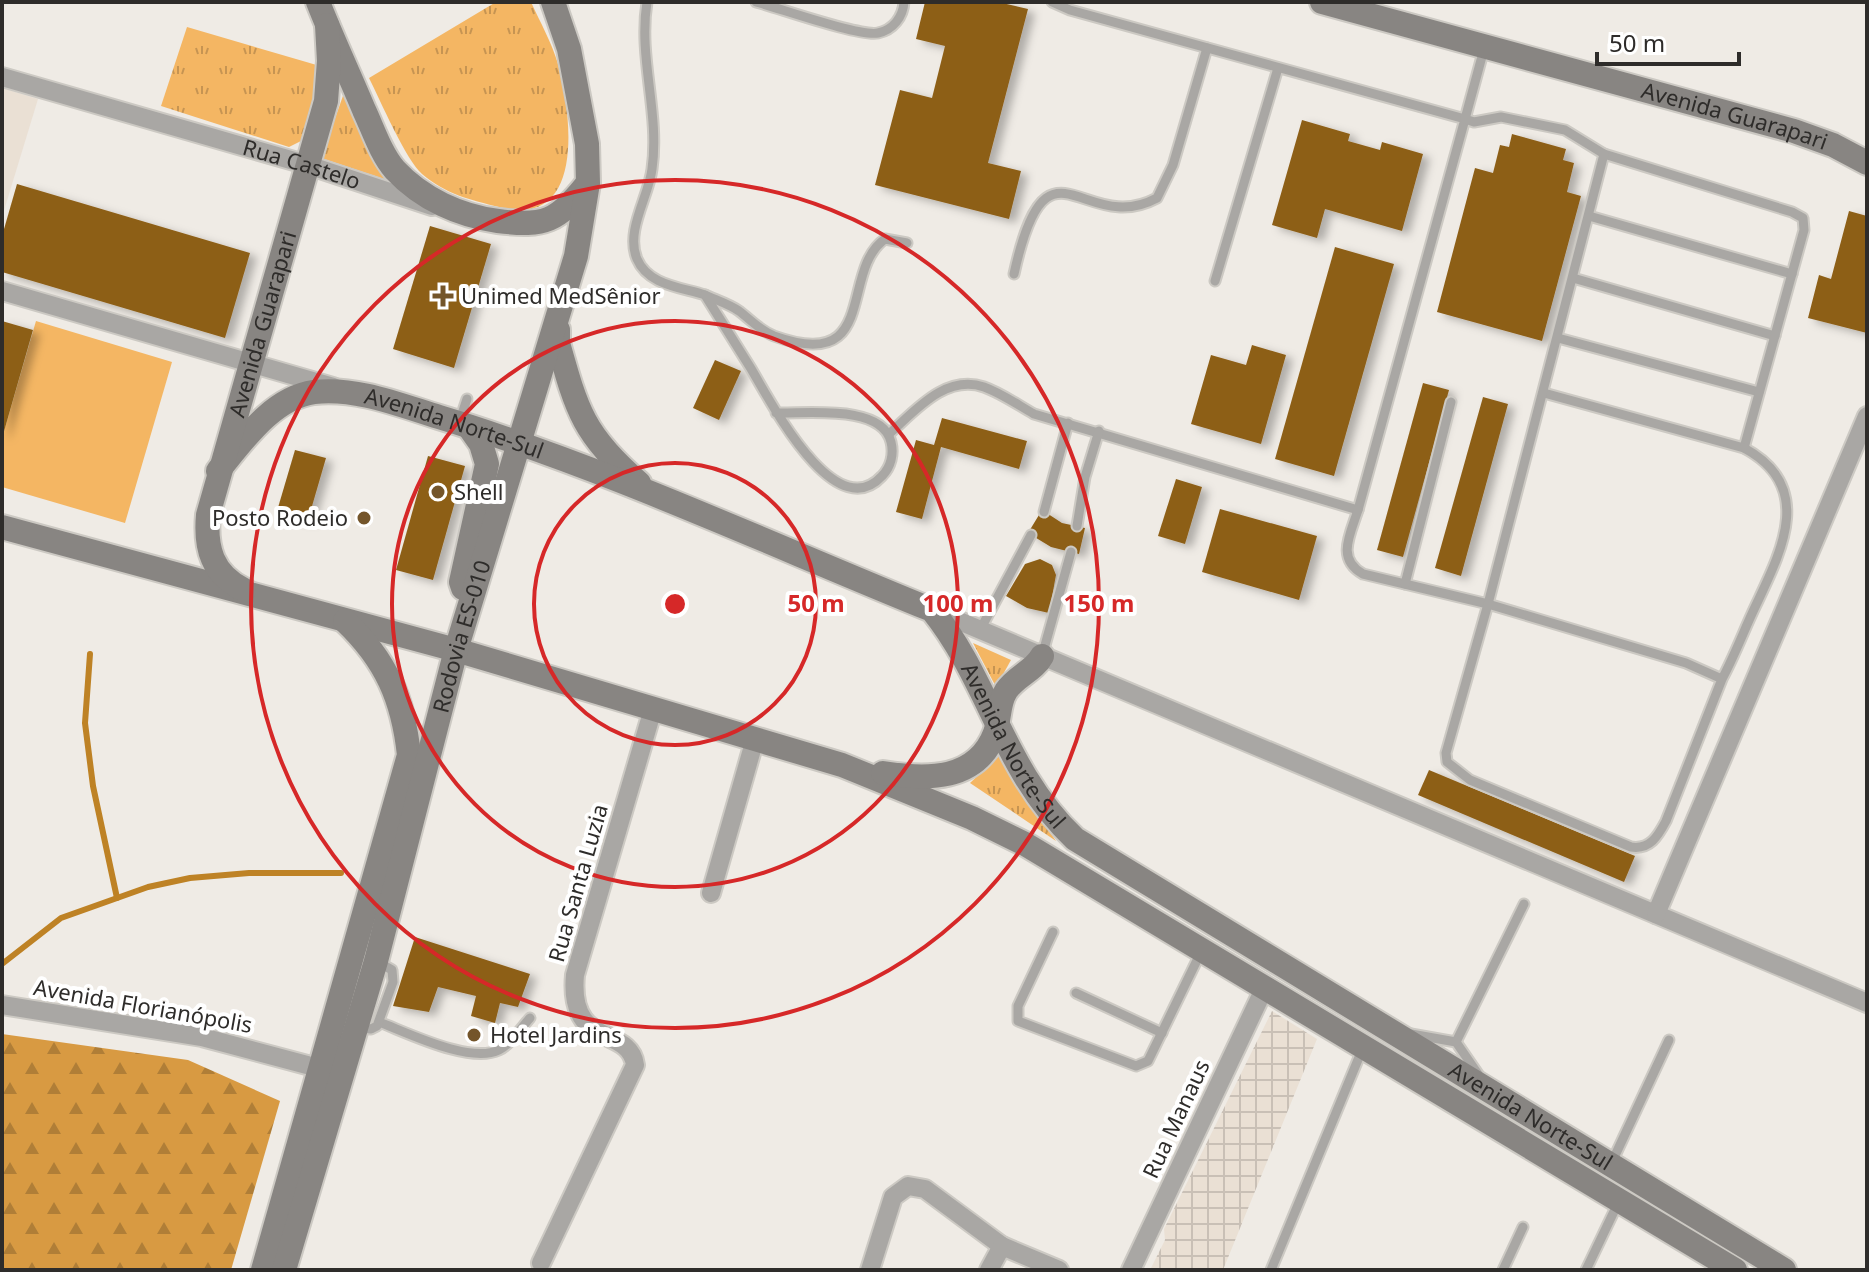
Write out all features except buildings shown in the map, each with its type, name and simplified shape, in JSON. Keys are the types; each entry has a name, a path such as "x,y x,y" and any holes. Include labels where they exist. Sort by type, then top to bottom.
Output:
{"main road":[{"name":"Rodovia ES-010","path":"284,1270 368,1024 376,961 456,650 576,256 588,183 582,105 569,49 553,2"},
{"name":"Avenida Guarapari","path":"1322,2 1794,131 1833,145 1867,163"},
{"name":"Avenida Guarapari","path":"260,598 224,577 210,557 208,515 248,365 326,101 329,61 322,13"},
{"name":"Avenida Guarapari","path":"322,13 392,167 413,187 462,215"},
{"name":"Rua Castelo","path":"462,215 520,223 544,222 567,211 588,183"},
{"path":"558,317 558,343 586,428 613,461 656,498"},
{"name":"Avenida Norte-Sul","path":"218,471 264,419 299,396 332,391 379,399 520,443 932,610 954,640 996,728 1034,793 1075,839 1116,867 1784,1270"},
{"path":"464,425 481,444 487,464 461,582 469,604"},
{"path":"2,527 456,650"},
{"name":"Rodovia ES-010","path":"263,1270 409,755 404,714 386,668 344,620"},
{"name":"Avenida Norte-Sul","path":"456,650 842,765 972,818 1025,844 1735,1270"},
{"path":"842,765 907,776 952,774 975,763 996,728 1004,694 1042,656"}],"street":[{"name":"Rua Castelo","path":"2,77 308,165 462,215"},
{"path":"2,291 248,365 379,399"},
{"path":"1656,914 1867,416"},
{"path":"932,610 1867,1003"},
{"name":"Rua Santa Luzia","path":"541,1263 635,1065 629,1051 582,1019 573,999 575,975 653,709"},
{"path":"711,893 755,739"},
{"name":"Rua Manaus","path":"1131,1270 1264,989"},
{"name":"Avenida Florianópolis","path":"2,1005 202,1037 322,1069"},
{"path":"870,1270 893,1197 908,1186 925,1189 1002,1246 1059,1270"},
{"path":"989,1270 1002,1246"}],"lane":[{"path":"647,2 645,48 654,153 648,190 634,236 635,254 650,277 705,295 739,311 762,330 775,336 807,343 829,341 838,336 854,310 875,248 885,239 907,243"},
{"path":"756,2 869,34 890,28 898,20 904,2"},
{"path":"1052,2 1474,122 1501,117 1565,130 1604,154 1799,215 1804,230 1744,448"},
{"path":"1484,47 1347,547 1347,559 1352,568 1488,604 1686,663 1722,679"},
{"path":"1014,274 1024,228 1039,202 1050,195 1077,196 1124,206 1139,206 1157,198 1173,165 1207,48"},
{"path":"1215,281 1278,68"},
{"path":"1544,393 1744,448 1776,473 1785,496 1786,522 1781,553 1722,679 1661,832 1644,846 1631,847 1470,780 1447,762 1446,753 1544,393 1604,154"},
{"path":"1589,216 1792,274"},
{"path":"1573,278 1775,336"},
{"path":"705,295 776,413 816,464 833,480 850,487 871,485 888,469 892,457 889,434 881,424 864,416 776,413"},
{"path":"1558,338 1759,392"},
{"path":"889,434 935,393 972,384 985,387 1034,414 1358,510"},
{"path":"464,425 467,399"},
{"path":"1405,584 1451,402"},
{"path":"1044,512 1068,423"},
{"path":"1077,526 1085,477 1099,431"},
{"path":"980,630 1031,535"},
{"path":"1042,656 1071,552"},
{"path":"1456,1042 1524,904"},
{"path":"1053,932 1018,1006 1018,1021 1136,1066 1148,1061 1201,951"},
{"path":"1076,993 1162,1033"},
{"path":"368,1024 455,1050 481,1054 498,1051 507,1045 530,1018"},
{"path":"1392,1031 1456,1042 1489,1090"},
{"path":"1611,1165 1669,1040"},
{"path":"1271,1270 1363,1047"},
{"path":"1586,1270 1619,1201"},
{"path":"1503,1270 1523,1227"}],"shaded area":[{"path":"2,88 38,99 2,217"},
{"path":"1272,1011 1317,1039 1223,1270 1150,1270 1165,1240 1164,1229"}],"green space":[{"path":"496,2 531,2 555,56 567,111 566,163 560,185 547,202 527,210 468,199 440,187 422,174 401,143 369,78"},
{"path":"187,27 320,66 305,139 289,147 161,106"},
{"path":"344,93 390,181 321,158"},
{"path":"36,321 172,362 125,523 2,487 2,438"},
{"path":"973,643 1011,660 996,687"},
{"path":"1001,754 1014,781 1056,841 970,783"},
{"path":"2,1034 188,1060 280,1101 231,1270 2,1270"}],"waterway":[{"path":"90,654 85,723 93,786 117,898"},
{"path":"2,964 61,918 148,887 190,878 249,873 341,873"}],"place":[{"name":"Unimed MedSênior","path":"443,296"},
{"name":"Shell","path":"438,492"},
{"name":"Posto Rodeio","path":"364,518"},
{"name":"Hotel Jardins","path":"474,1035"}]}
